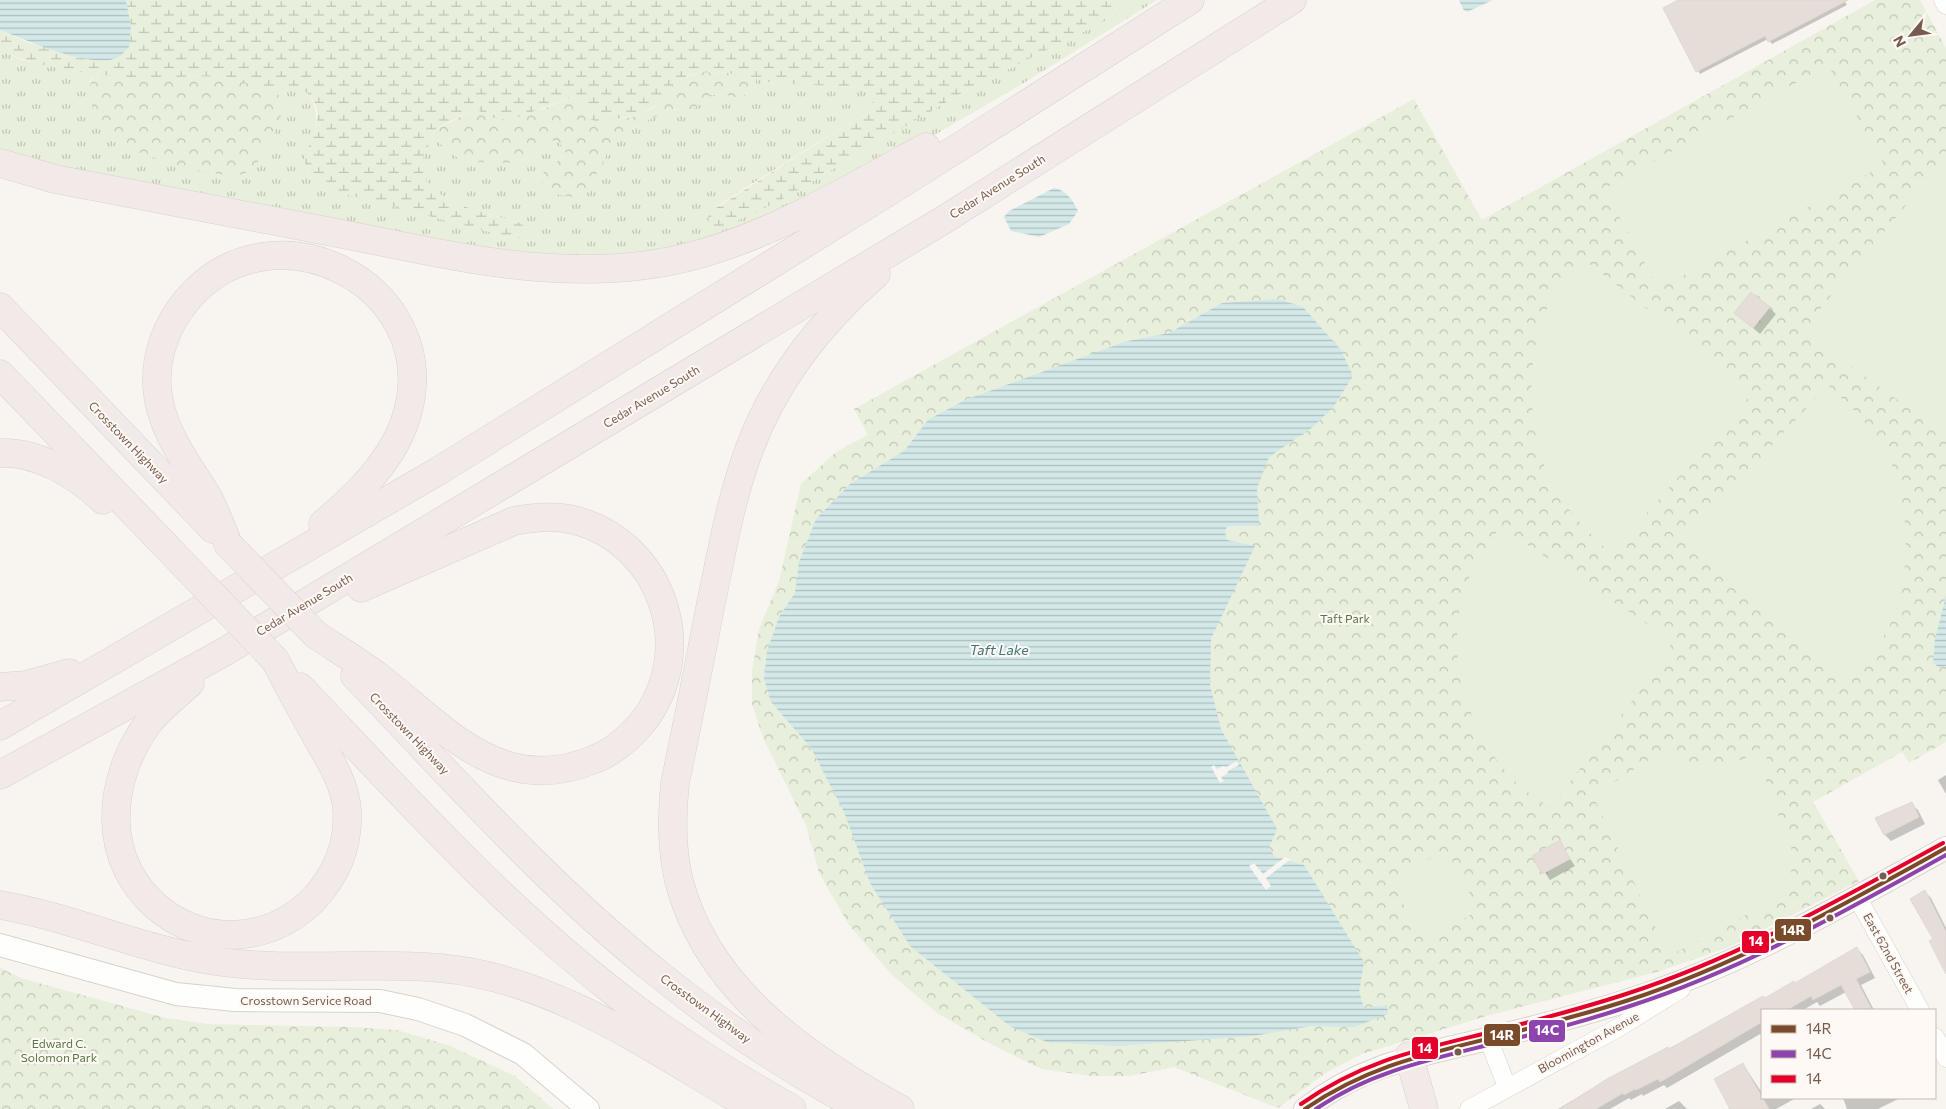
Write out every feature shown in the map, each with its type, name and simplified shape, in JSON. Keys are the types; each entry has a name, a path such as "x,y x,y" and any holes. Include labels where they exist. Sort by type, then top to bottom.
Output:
{"highway":[{"name":"Cedar Avenue South","path":"0,775 224,652 300,607 944,219 1292,0"},
{"path":"0,726 440,470 1185,2"},
{"path":"0,163 55,179 478,260 562,270 632,268 696,255 759,233 1084,67"},
{"path":"900,1109 792,1039 761,1014 723,973 706,946 687,906 679,880 673,847 672,817 675,783 717,573 736,488 749,449 781,385 804,350 832,316 864,285 944,219"},
{"path":"228,544 209,500 180,453 164,418 157,388 161,347 169,328 195,292 232,266 254,258 276,254 296,255 319,260 344,270 363,282 381,300 395,320 405,342 411,365 408,411 401,429 377,470 337,512 269,569"},
{"name":"Crosstown Highway","path":"0,307 507,835 565,892 649,966 726,1024 823,1088 863,1109"},
{"path":"0,374 275,660 456,852 563,951 661,1028 717,1065 792,1109"},
{"path":"0,453 35,457 65,472 187,568"},
{"path":"300,607 347,594 514,521 536,517 556,517 574,520 597,529 618,541 635,556 661,597 668,620 670,647 667,673 660,693 651,711 635,731 602,756 582,765 562,770 535,770 513,767 488,758 461,742 377,676 316,635"},
{"path":"0,687 47,680 140,644"},
{"path":"224,652 163,706 149,723 126,764 116,801 118,843 135,883 164,914 185,927 208,934 231,936 254,933 275,926 295,916 323,889 335,872 342,853 346,836 347,809 342,788 331,762 275,660"},
{"path":"0,891 50,909 98,932"},
{"path":"0,905 199,958 232,963 270,965 403,965 442,968 489,976 528,988 570,1005 755,1109"},
{"path":"1401,1059 1406,1109"},
{"path":"1401,1059 1424,1109"}],"street":[{"path":"1943,0 1946,4"},
{"name":"Bloomington Avenue","path":"1469,1109 1616,1029 1706,974 1857,897 1946,848"},
{"name":"East 62nd Street","path":"1857,897 1919,1009"},
{"name":"Crosstown Service Road","path":"0,945 176,994 235,1000 380,1001 418,1009 466,1025 524,1054 588,1109"},
{"name":"Bloomington Avenue","path":"1306,1109 1344,1082 1401,1059 1488,1038 1645,995 1706,974"},
{"path":"1488,1038 1507,1087"},
{"path":"1936,1039 1946,1058"}],"green space":[{"path":"126,0 1131,0 1093,27 972,87 781,200 720,229 714,229 709,223 708,213 870,110 874,99 868,91 850,87 773,83 729,73 704,72 689,75 674,83 664,93 657,105 640,115 597,122 590,119 579,98 572,97 510,120 494,118 475,109 434,131 422,166 426,180 437,191 469,208 518,222 524,226 526,233 522,238 513,238 322,188 309,173 305,160 317,122 317,112 314,102 307,93 297,87 262,86 220,77 140,78 100,74 41,64 0,50 0,30 29,43 99,61 131,27"},
{"path":"1131,0 1157,0 1019,86 886,163 710,245 573,265 0,156 0,50 22,60 95,73 90,81 97,116 123,145 146,153 281,97 269,87 292,85 303,89 315,107 315,131 305,163 312,178 322,188 513,238 522,238 526,233 524,226 518,222 458,204 444,197 432,187 425,176 422,159 432,137 463,162 516,163 532,153 546,140 559,143 566,154 552,165 603,164 608,149 620,135 670,109 686,110 711,95 720,94 740,98 756,86 756,79 773,83 850,87 868,91 874,99 870,110 715,207 781,200 972,87 1093,27"},
{"name":"Taft Park","path":"1875,0 1920,0 1946,48 1946,742 1909,763 1902,752 1813,802 1859,881 1727,948 1657,972 1490,1015 1362,1054 1327,1072 1278,1108 1174,1067 1130,1076 1091,1076 1041,1069 989,1043 937,1013 892,975 849,925 819,873 806,825 763,738 752,704 752,671 759,629 779,581 801,484 836,452 868,435 854,409 1414,99 1482,220"},
{"path":"1828,65 1884,165 1659,289 1604,189"},
{"path":"704,72 728,73 756,79 756,86 740,98 720,94 711,95 695,108 686,110 670,109 620,135 608,149 603,164 583,195 570,197 551,193 542,182 543,173 566,154 563,147 556,142 546,140 532,153 516,163 463,162 432,137 435,130 475,109 494,118 543,109 572,97 579,98 590,119 632,117 655,107 671,85 687,77"},
{"path":"95,73 114,76 221,77 269,87 281,97 280,121 261,157 248,172 233,175 200,171 145,155 114,138 100,121 91,102 91,82"},
{"path":"1941,163 1946,167 1946,435 1812,338 1811,320"},
{"path":"1583,259 1747,387 1748,398 1611,554 1572,513 1553,485 1537,441 1533,416 1533,366 1536,342 1543,319 1555,293"},
{"path":"1828,385 1851,407 1884,448 1893,466 1899,486 1906,531 1904,576 1894,616 1879,642 1847,680 1691,551 1688,536"},
{"path":"1500,527 1670,639 1670,651 1550,808 1518,784 1496,759 1481,734 1469,708 1461,680 1457,652 1458,624 1463,596 1473,569"},
{"path":"1769,743 1765,773 1766,782 1774,807 1789,839 1792,856 1791,873 1782,897 1772,911 1757,909 1669,956 1593,796 1664,750 1681,767 1742,760"},
{"path":"1446,850 1479,910 1424,941 1390,880"},
{"name":"Edward C. Solomon Park","path":"0,968 24,979 166,1018 208,1024 352,1027 397,1030 448,1045 515,1076 553,1109 0,1109"}],"water":[{"path":"0,0 126,0 131,27 129,47 119,56 107,60 93,60 76,57 42,46 0,30"},
{"path":"1459,0 1493,0 1467,12 1463,9"},
{"path":"1054,188 1069,196 1078,211 1069,224 1039,237 1011,231 1004,217 1009,211"},
{"name":"Taft Lake","path":"1278,299 1303,307 1341,350 1353,376 1334,406 1313,427 1269,457 1257,488 1259,526 1227,526 1225,532 1227,540 1255,546 1211,639 1210,685 1221,729 1277,829 1269,848 1275,857 1304,865 1364,962 1359,993 1364,1008 1387,1005 1388,1014 1354,1027 1312,1026 1253,1036 1119,1046 1047,1042 1011,1027 910,946 870,883 844,812 811,748 771,702 764,679 767,651 779,617 795,593 799,562 816,519 850,484 904,451 928,420 965,400 1124,342 1169,333 1222,303"},
{"path":"1946,596 1946,666 1940,668 1933,663 1935,639"}],"pier":[{"path":"1237,761 1239,765 1221,777 1224,781 1220,783 1211,767 1214,765 1217,769 1223,766 1226,767"},
{"path":"1285,857 1291,859 1266,878 1271,886 1266,890 1249,866 1254,863 1263,874"}],"building":[{"path":"1678,0 1848,0 1768,42 1765,36 1696,72 1663,8"},
{"path":"1751,292 1770,307 1753,328 1734,313"},
{"path":"1912,802 1919,817 1884,835 1875,818"},
{"path":"1560,840 1570,859 1542,874 1532,856"},
{"path":"1925,890 1946,932 1946,974 1929,941 1933,939 1910,899"},
{"path":"1857,947 1870,972 1856,979 1871,1009 1854,1009 1841,985 1813,1000 1811,996 1789,1009 1761,1009 1761,1023 1660,1082 1658,1079 1624,1095 1623,1093 1596,1109 1560,1109 1607,1079 1668,1047 1669,1049 1763,996 1765,998 1794,981 1795,983"},
{"path":"1743,1063 1761,1095 1761,1099 1763,1099 1769,1109 1730,1109 1714,1079"}],"transit line":[{"name":"14","path":"1301,1104 1346,1077 1391,1059 1437,1045 1591,1005 1668,979 1708,963 1788,926 1943,843"},
{"name":"14R","path":"1305,1109 1349,1083 1393,1065 1438,1051 1577,1016 1629,1000 1711,969 1751,951 1869,891 1946,848"},
{"name":"14C","path":"1316,1109 1356,1086 1420,1062 1542,1032 1672,992 1791,938 1869,898 1946,855"}]}
